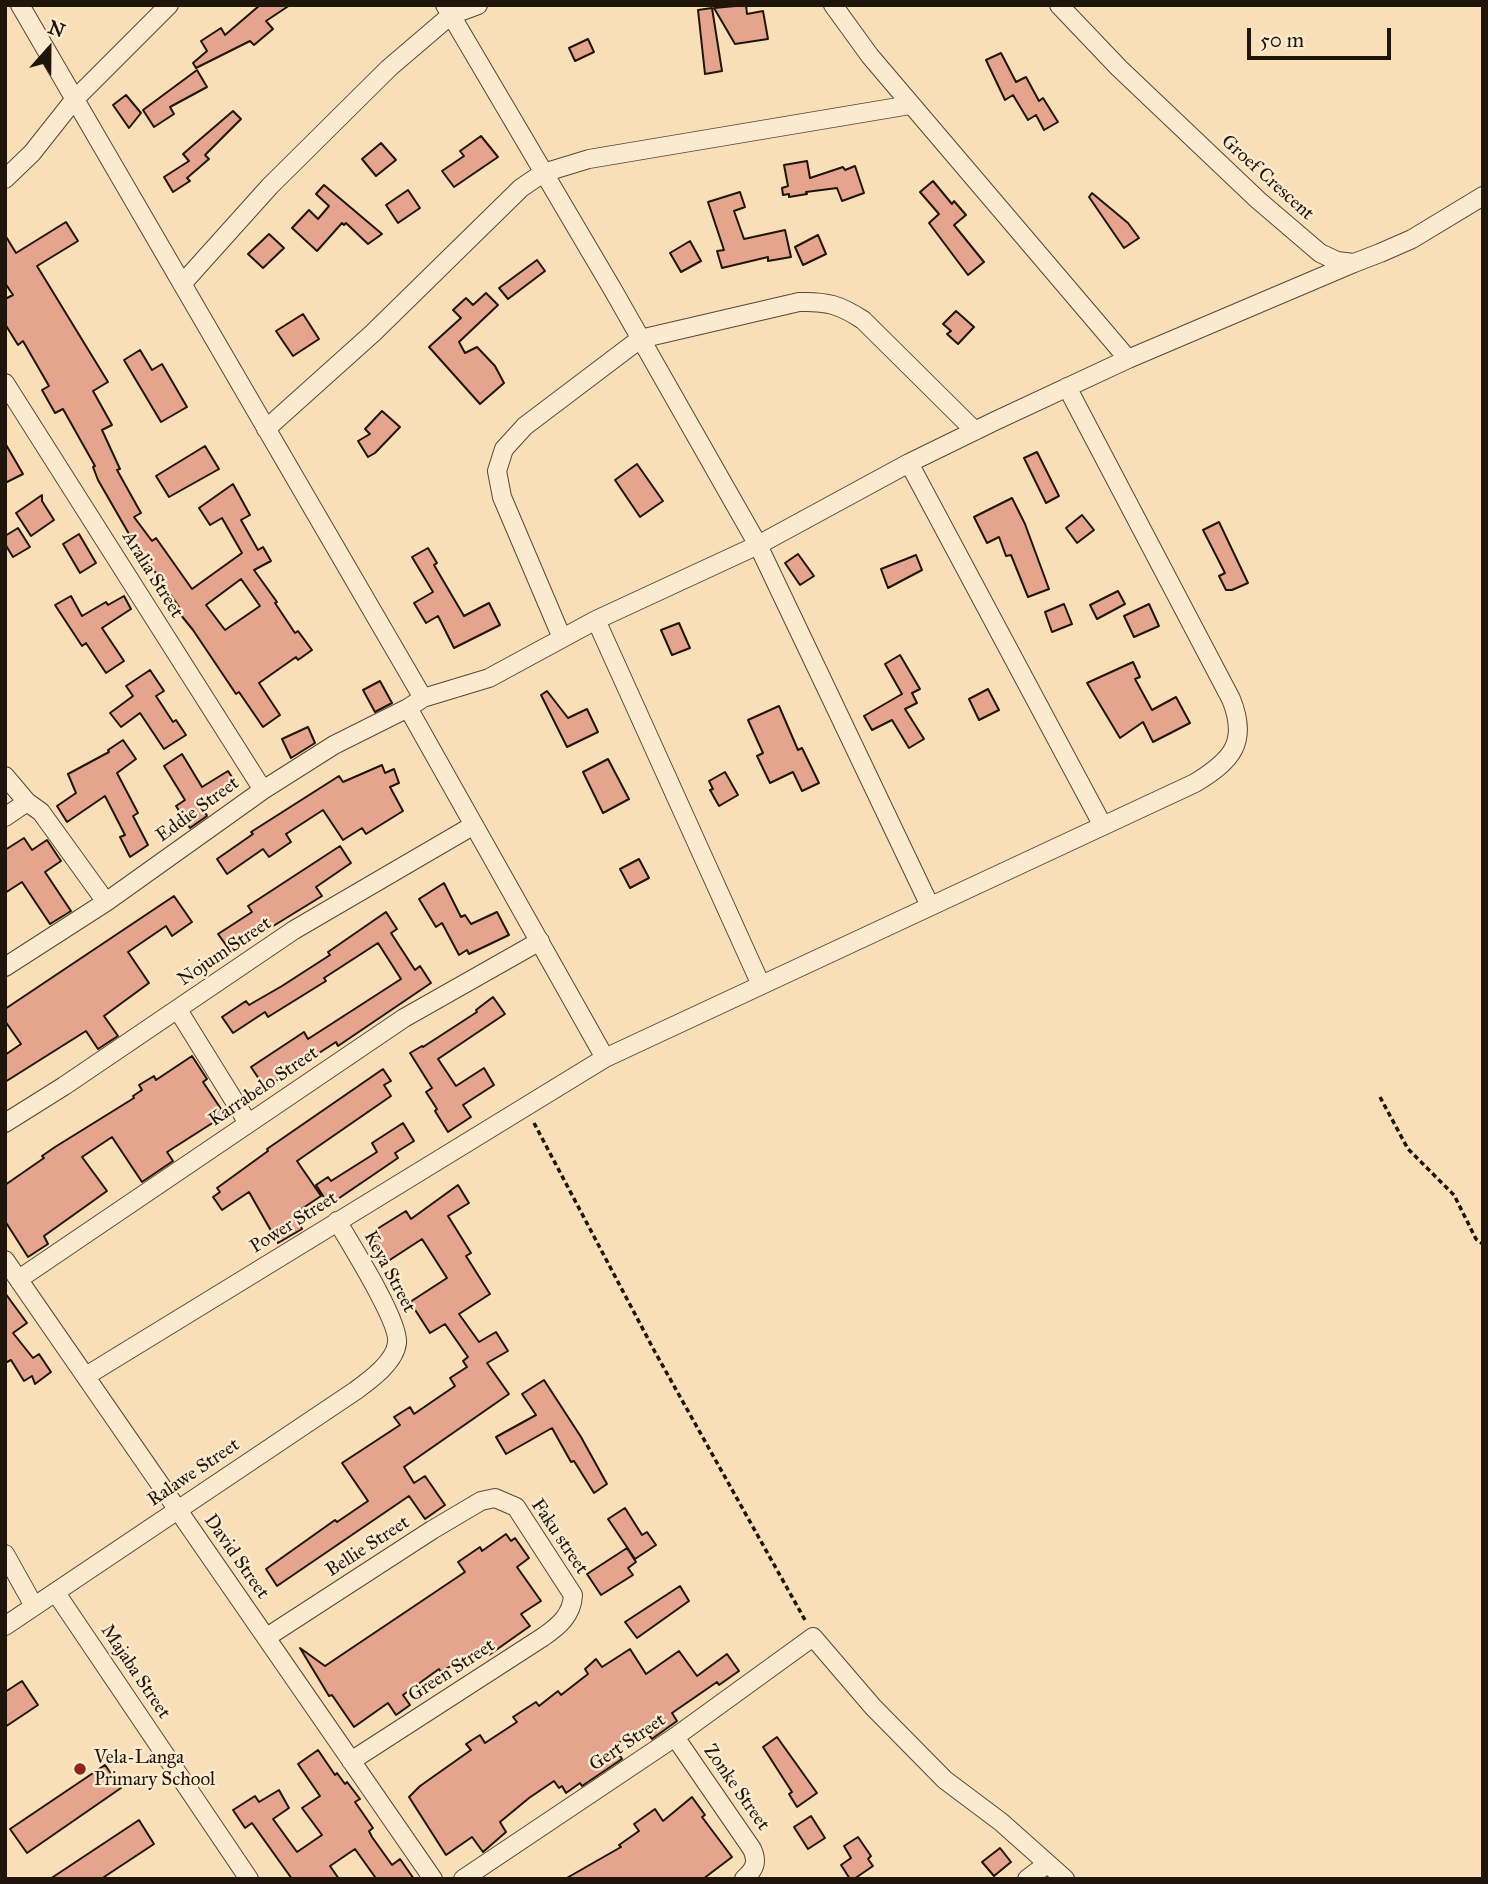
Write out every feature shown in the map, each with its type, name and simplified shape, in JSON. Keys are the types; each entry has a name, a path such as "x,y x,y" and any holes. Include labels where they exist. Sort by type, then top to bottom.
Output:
{"street":[{"path":"20,5 267,429 415,703 474,825 605,1058"},
{"path":"5,178 32,153 74,100 169,5"},
{"path":"182,284 270,186 448,10 478,5"},
{"path":"833,5 870,56 1128,359"},
{"name":"Groef Crescent","path":"1059,5 1119,68 1258,200 1320,253 1337,261 1354,263"},
{"path":"448,10 758,545 930,906"},
{"path":"267,429 373,333 501,206 543,173 589,159 911,105"},
{"path":"1354,263 1412,239 1483,196"},
{"name":"Eddie Street","path":"5,967 106,902 263,790 334,746 415,703 489,678 596,620 758,545 909,463 1067,387 1354,263"},
{"path":"562,638 502,497 497,471 504,449 525,426 640,339 799,302 823,301 844,307 863,320 975,431"},
{"name":"Aralia Street","path":"5,383 263,790"},
{"name":"Power Street","path":"86,1376 605,1058 1195,783 1218,769 1233,751 1239,733 1239,719 1067,387"},
{"path":"909,463 1103,826"},
{"path":"596,620 761,985"},
{"path":"5,776 27,802 41,812 106,902"},
{"path":"5,817 27,802"},
{"name":"Nojum Street","path":"5,1123 178,1010 294,930 474,825"},
{"name":"Karrabelo Street","path":"19,1279 404,1018 540,941"},
{"path":"178,1010 248,1124"},
{"name":"Keya Street","path":"337,1221 392,1320 397,1345"},
{"name":"David Street","path":"5,1260 433,1879"},
{"name":"Ralawe Street","path":"5,1626 369,1380 389,1360 397,1345"},
{"name":"Faku street","path":"495,1498 516,1507 528,1523 569,1586 573,1595 570,1611"},
{"name":"Bellie Street","path":"267,1637 432,1530 481,1501 495,1498"},
{"path":"5,1554 34,1606"},
{"name":"Majaba Street","path":"56,1593 249,1879"},
{"name":"Green Street","path":"351,1761 543,1637 560,1624 570,1611"},
{"path":"813,1637 873,1707 945,1780 1001,1822 1065,1879"},
{"name":"Gert Street","path":"463,1879 675,1737 813,1637"},
{"name":"Zonke Street","path":"675,1737 752,1849 756,1857 750,1873"},
{"path":"1027,1879 1047,1864"}],"path":[{"path":"1380,1097 1408,1149 1454,1195 1476,1239 1483,1244"},
{"path":"525,1105 649,1340 813,1637"}],"building":[{"path":"260,5 290,5 266,21 273,29 254,45 250,41 196,68 193,63 207,51 201,41 221,28 225,35"},
{"path":"746,5 747,14 763,11 768,39 735,44 714,8"},
{"path":"712,8 722,71 705,74 698,10"},
{"path":"588,39 594,52 575,61 569,48"},
{"path":"1001,53 1016,82 1026,77 1039,101 1043,98 1058,122 1044,130 1036,115 1028,120 1013,95 1005,100 986,60"},
{"path":"197,70 207,87 170,107 174,114 154,127 143,110"},
{"path":"126,95 141,113 129,128 113,105"},
{"path":"233,111 241,119 205,155 209,159 187,178 190,181 173,192 164,177 189,161 183,154"},
{"path":"481,136 498,157 454,187 442,171 464,156 460,151"},
{"path":"381,143 396,160 376,176 362,159"},
{"path":"807,161 810,178 843,167 845,170 855,166 864,193 842,201 837,188 789,197 789,194 783,195 782,188 788,186 784,165"},
{"path":"933,181 952,204 954,201 966,215 954,225 984,262 968,275 929,223 939,214 920,192"},
{"path":"324,185 382,234 368,244 346,223 342,223 317,251 292,228 309,210 318,219 329,206 316,194"},
{"path":"408,190 420,208 398,223 386,205"},
{"path":"740,192 745,207 734,211 744,239 785,230 791,257 768,261 768,257 722,268 717,251 724,250 708,202"},
{"path":"1092,193 1128,223 1139,238 1124,248 1089,197"},
{"path":"66,222 78,241 37,266 108,382 93,391 112,425 102,430 120,469 117,470 141,513 134,517 152,541 156,538 192,589 242,553 222,518 210,525 199,508 233,484 250,515 241,520 258,550 263,547 271,561 254,570 295,633 298,631 312,650 298,660 296,657 259,683 280,715 263,727 239,692 236,694 176,609 179,607 129,534 98,480 93,467 95,466 63,409 55,413 42,390 49,386 23,341 18,345 5,324 5,299 13,295 5,283 5,235 16,253","holes":["241,579 260,606 225,630 206,605"]},
{"path":"269,234 284,248 263,268 248,254"},
{"path":"818,235 826,254 803,265 795,247"},
{"path":"690,241 701,261 681,272 670,253"},
{"path":"537,260 545,271 508,299 499,288"},
{"path":"486,293 498,305 459,342 465,353 477,347 495,366 504,383 480,404 429,347 461,318 453,310 466,298 473,305"},
{"path":"956,311 974,327 958,344 947,334 951,331 943,324"},
{"path":"303,314 319,339 293,356 276,331"},
{"path":"140,350 152,370 162,364 187,407 161,422 124,360"},
{"path":"382,411 400,427 368,457 358,441 370,434 365,429"},
{"path":"5,443 23,474 5,483"},
{"path":"205,446 219,469 169,497 156,476"},
{"path":"1037,452 1059,496 1046,503 1024,458"},
{"path":"637,464 663,501 640,517 615,480"},
{"path":"42,495 42,501 54,520 31,536 16,513"},
{"path":"1012,498 1025,524 1049,589 1028,597 1011,555 1006,556 999,537 987,543 974,517"},
{"path":"1082,515 1094,530 1077,543 1066,528"},
{"path":"1219,522 1248,583 1232,590 1226,590 1219,576 1225,573 1203,530"},
{"path":"18,528 30,547 13,557 5,544 5,536"},
{"path":"79,534 96,563 80,573 63,544"},
{"path":"428,548 437,563 434,565 464,616 489,603 500,625 454,648 438,616 426,623 414,603 433,592 412,557"},
{"path":"798,554 814,576 800,585 785,563"},
{"path":"916,555 922,570 888,588 881,569"},
{"path":"1118,591 1125,604 1097,619 1090,605"},
{"path":"71,596 82,616 106,602 108,605 124,596 131,609 102,628 124,661 106,673 86,643 82,646 55,605"},
{"path":"1064,604 1072,624 1052,632 1045,612"},
{"path":"1149,604 1159,626 1134,637 1124,616"},
{"path":"679,623 690,648 672,655 661,630"},
{"path":"900,655 920,689 912,693 917,703 905,709 924,739 909,748 892,720 872,730 864,716 902,694 885,664"},
{"path":"1133,662 1140,677 1135,679 1152,710 1176,697 1190,723 1153,742 1143,722 1120,738 1087,683"},
{"path":"150,670 164,691 156,696 173,722 176,720 186,735 164,749 140,713 121,727 110,713 133,696 126,686"},
{"path":"380,681 392,703 375,712 363,690"},
{"path":"988,689 999,710 979,720 969,699"},
{"path":"547,691 568,718 587,709 598,732 567,747 541,695"},
{"path":"779,706 798,750 802,748 819,783 802,791 793,772 770,783 757,756 763,753 748,720"},
{"path":"308,727 315,743 291,758 282,739"},
{"path":"123,740 136,759 117,773 138,813 133,816 148,845 130,857 120,837 125,835 105,796 67,822 57,806 76,793 68,774 109,752 108,750"},
{"path":"182,754 202,787 228,771 237,785 202,807 207,816 190,828 176,806 185,800 164,766"},
{"path":"608,759 629,799 603,813 583,772"},
{"path":"382,765 385,773 394,769 399,783 390,787 403,811 366,834 362,828 343,840 323,810 286,834 291,842 269,857 263,849 227,874 217,859 253,834 251,832 339,776 343,782"},
{"path":"725,772 738,795 719,806 710,790 713,789 709,781"},
{"path":"24,838 32,850 47,840 61,861 45,872 71,911 50,924 22,882 5,893 5,850"},
{"path":"340,846 351,863 316,887 322,896 231,952 218,934 252,912 248,906"},
{"path":"639,859 649,878 630,888 620,869"},
{"path":"444,883 461,917 465,915 471,924 497,912 509,935 469,954 467,950 459,955 442,923 436,927 419,899"},
{"path":"174,896 192,922 172,936 166,926 128,952 149,983 104,1016 118,1036 98,1049 86,1031 5,1082 5,1055 21,1044 5,1021 5,1009"},
{"path":"386,912 397,929 391,933 415,970 420,966 431,983 338,1046 336,1042 265,1088 251,1067 304,1032 308,1039 401,979 378,943 324,978 326,981 268,1017 265,1012 233,1033 222,1017 246,1001 249,1005 282,986 330,955 328,952"},
{"path":"493,997 505,1014 438,1059 456,1086 484,1068 494,1085 463,1105 471,1117 448,1132 426,1092 432,1088 410,1053 477,1012 476,1010"},
{"path":"192,1056 207,1079 203,1082 225,1115 167,1152 173,1161 142,1182 112,1137 82,1157 107,1191 44,1236 48,1244 28,1257 5,1221 5,1185 44,1158 42,1156 55,1147 134,1098 133,1096 142,1090 139,1085 154,1076 156,1080"},
{"path":"383,1069 391,1081 384,1085 391,1096 297,1161 321,1196 294,1214 302,1229 278,1243 249,1192 222,1210 213,1197 220,1192 217,1188 268,1151 267,1149"},
{"path":"403,1123 414,1141 395,1153 398,1158 329,1205 316,1185 328,1177 331,1181 377,1152 372,1143"},
{"path":"458,1185 469,1203 448,1216 471,1253 466,1256 490,1294 459,1314 479,1342 496,1332 508,1351 487,1363 509,1394 404,1467 414,1483 425,1476 445,1505 425,1519 409,1496 277,1586 266,1569 335,1520 337,1522 368,1501 342,1463 400,1425 394,1417 410,1407 414,1414 455,1386 450,1378 467,1367 463,1361 468,1357 445,1324 430,1333 410,1302 447,1278 422,1239 382,1265 371,1249 377,1245 369,1234 406,1211 411,1219"},
{"path":"5,1293 27,1323 13,1333 33,1358 39,1354 51,1372 35,1384 32,1376 24,1381 11,1360 5,1363"},
{"path":"544,1380 581,1437 607,1484 594,1493 574,1461 571,1462 552,1428 506,1454 496,1437 536,1415 522,1394"},
{"path":"625,1508 642,1535 647,1532 656,1545 635,1559 608,1519"},
{"path":"506,1534 511,1541 515,1538 529,1558 517,1567 541,1601 521,1614 530,1626 489,1655 486,1650 471,1661 467,1656 441,1672 439,1669 403,1695 410,1705 396,1715 388,1703 354,1727 332,1695 329,1696 300,1648 325,1666 465,1572 458,1562 480,1547 482,1551"},
{"path":"627,1548 636,1562 628,1568 633,1575 601,1595 587,1574"},
{"path":"680,1586 689,1601 637,1638 625,1622"},
{"path":"630,1649 646,1674 679,1651 697,1676 727,1654 739,1671 719,1685 717,1682 672,1713 677,1721 652,1739 643,1727 614,1746 622,1759 582,1786 580,1783 566,1793 562,1786 559,1788 554,1781 529,1798 500,1822 506,1832 483,1852 472,1837 446,1855 409,1797 420,1786 471,1750 466,1744 480,1735 485,1743 517,1722 513,1717 536,1702 539,1706 558,1691 561,1695 588,1674 585,1669 596,1659 602,1667"},
{"path":"22,1681 38,1705 5,1727 5,1692"},
{"path":"777,1737 817,1793 797,1807 789,1794 792,1792 763,1747"},
{"path":"318,1750 335,1775 337,1773 345,1784 347,1782 360,1799 355,1802 373,1828 369,1831 392,1865 400,1859 414,1879 372,1879 375,1877 355,1849 330,1866 339,1879 292,1879 252,1823 245,1828 233,1810 255,1796 259,1802 279,1790 289,1808 273,1819 297,1852 322,1835 302,1808 320,1796 298,1764"},
{"path":"105,1765 121,1788 27,1853 10,1829"},
{"path":"692,1797 705,1815 702,1817 732,1857 703,1879 565,1879 621,1847 619,1845 639,1831 634,1824 655,1809 663,1821"},
{"path":"811,1816 825,1838 808,1849 794,1827"},
{"path":"139,1820 154,1844 101,1879 50,1879"},
{"path":"858,1837 871,1856 868,1859 873,1866 850,1879 841,1865 851,1858 844,1846"},
{"path":"1000,1848 1011,1862 994,1876 982,1862"}],"place":[{"name":"Vela-Langa Primary School","path":"80,1769"}]}
